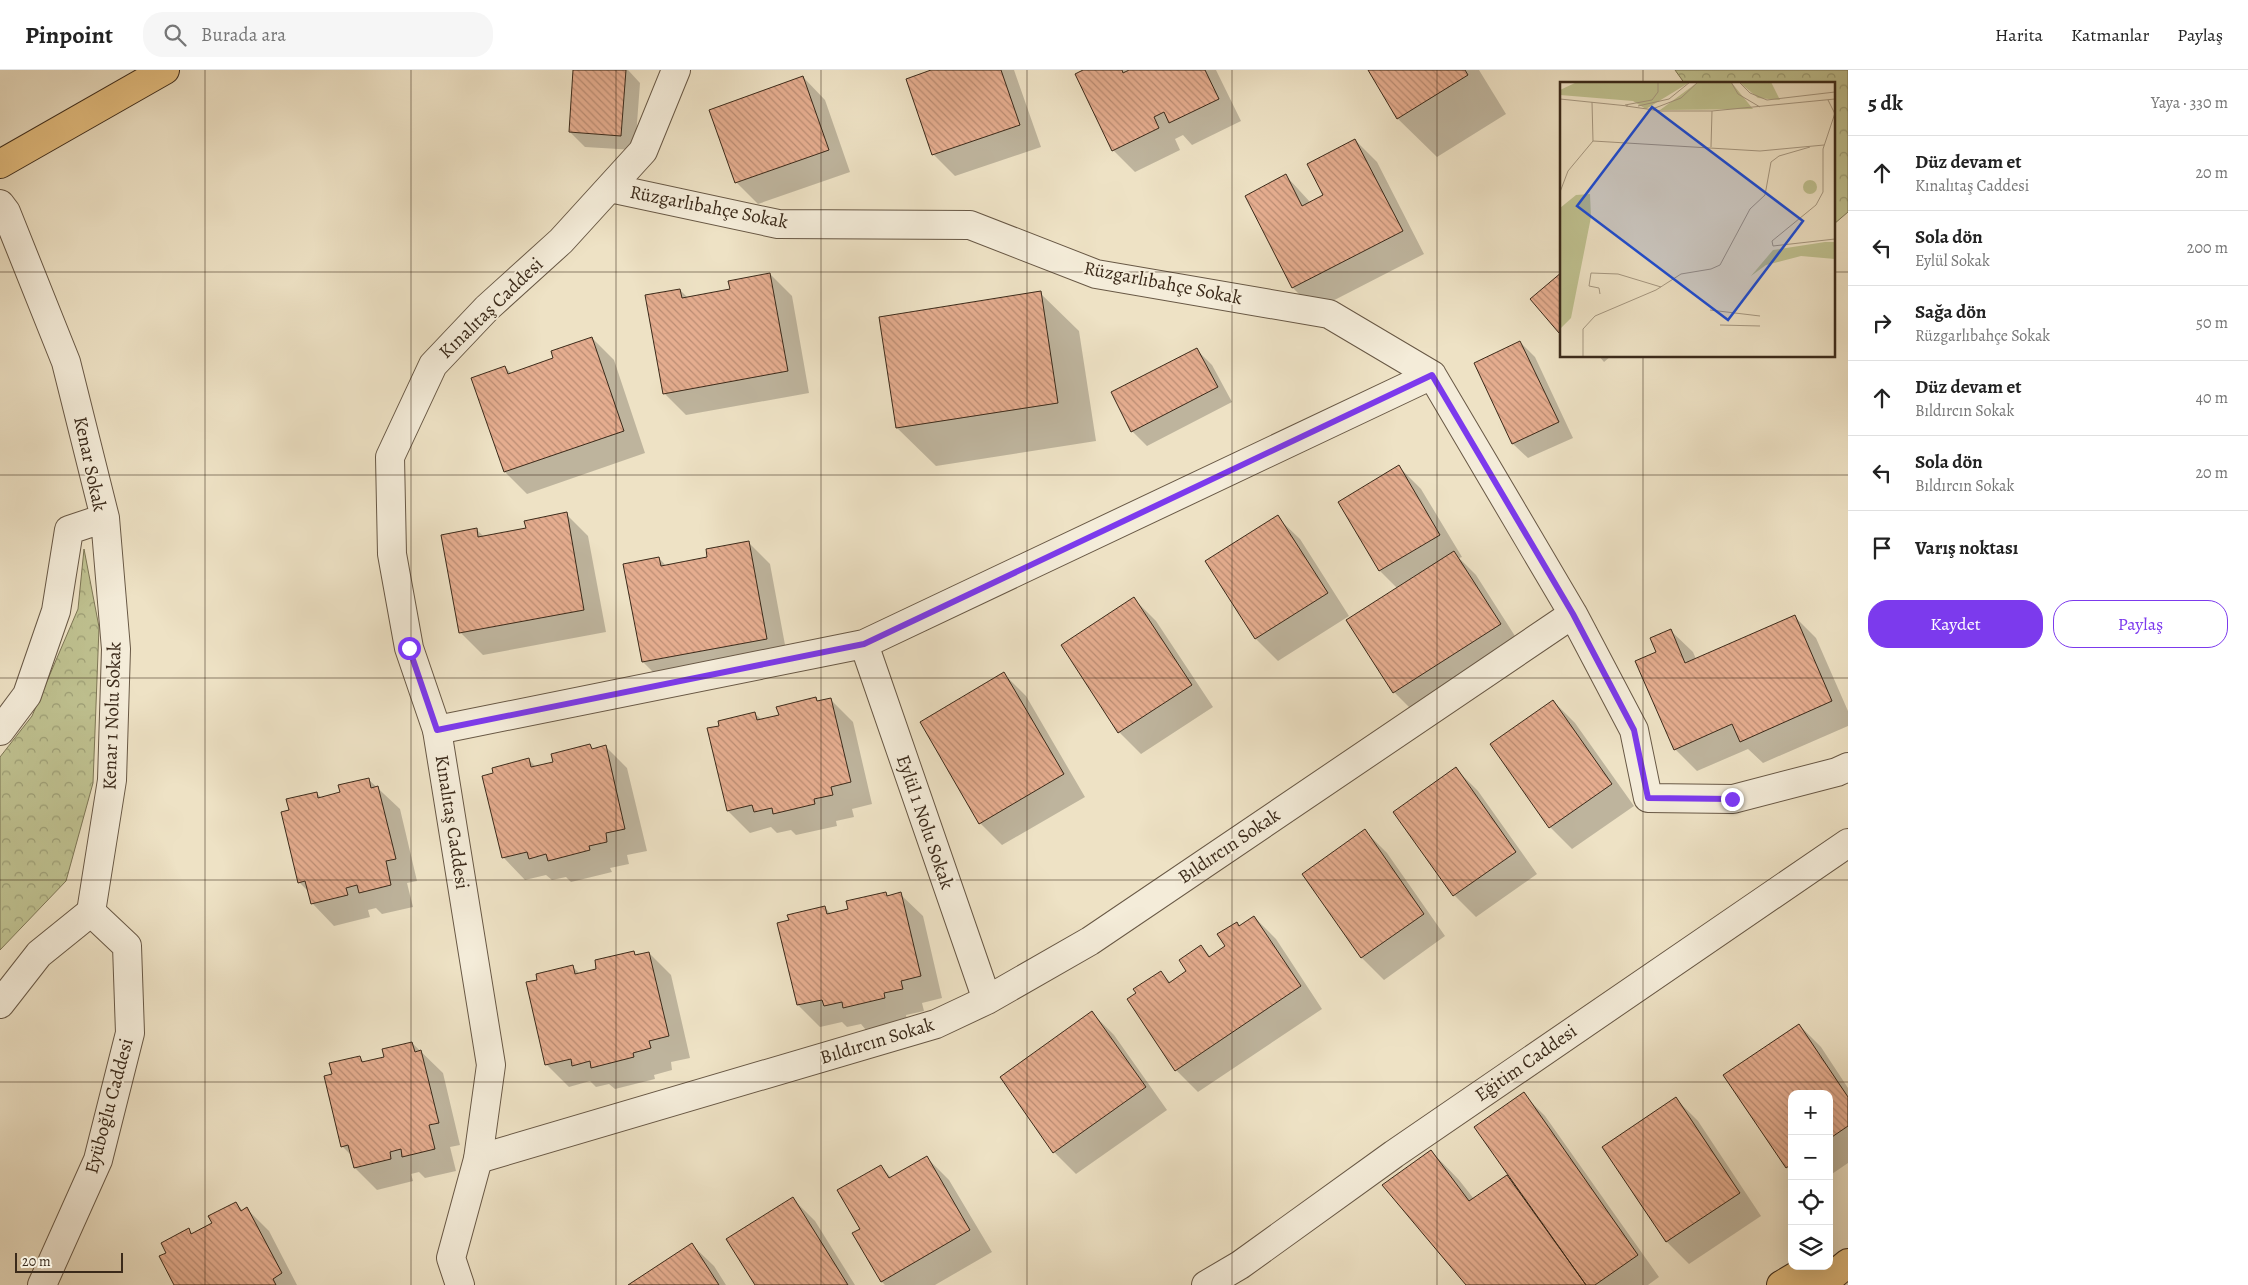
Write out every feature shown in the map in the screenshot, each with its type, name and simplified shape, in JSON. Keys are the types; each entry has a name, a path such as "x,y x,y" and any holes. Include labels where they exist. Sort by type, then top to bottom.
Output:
{"main road":[{"path":"0,164 165,70"},
{"path":"1833,1255 1848,1246"},
{"path":"1821,1285 1848,1263"},
{"path":"1781,1285 1806,1270"}],"street":[{"name":"Kınalıtaş Caddesi","path":"460,1285 451,1258 478,1159 491,1065 437,730 409,648 394,564 390,457 432,365 487,308 561,240 643,151 676,70"},
{"name":"Rüzgarlıbahçe Sokak","path":"610,188 778,224 970,225 1096,274 1329,314 1432,375 1573,614"},
{"name":"Kenar Sokak","path":"0,204 6,212 66,362 105,518 69,530 56,611 27,694 0,731"},
{"path":"437,730 864,644 1432,375"},
{"name":"Kenar 1 Nolu Sokak","path":"91,912 112,780 116,649 105,518"},
{"path":"1573,614 1634,730 1648,798 1732,799 1837,772 1848,767"},
{"name":"Bıldırcın Sokak","path":"478,1159 936,1024 987,1000 1090,940 1573,614"},
{"name":"Eylül 1 Nolu Sokak","path":"864,644 987,1000"},
{"name":"Eğitim Caddesi","path":"1206,1285 1240,1265 1402,1148 1848,844"},
{"path":"0,1004 39,954 91,912"},
{"name":"Eyüboğlu Caddesi","path":"42,1285 98,1160 130,1033 127,946 91,912"}],"green space":[{"path":"1675,70 1848,70 1848,212 1836,222 1836,82 1684,82"},
{"path":"84,549 99,627 93,783 66,881 0,950 0,757 32,716 78,609"}],"building":[{"path":"573,70 626,70 621,136 569,132"},
{"path":"931,70 1001,70 1020,125 932,155 906,79"},
{"path":"1083,70 1122,70 1123,73 1129,70 1205,70 1219,99 1169,123 1164,112 1154,117 1159,128 1112,151 1075,74"},
{"path":"1368,70 1465,70 1468,75 1397,119"},
{"path":"803,76 829,150 735,183 709,110"},
{"path":"1355,139 1403,231 1292,288 1245,196 1286,174 1302,206 1323,195 1307,164"},
{"path":"770,273 788,371 663,394 645,295 680,289 682,298 730,289 728,281"},
{"path":"1560,274 1559,333 1530,299"},
{"path":"1041,291 1058,403 896,428 879,317"},
{"path":"592,337 624,431 504,472 471,378 505,366 508,374 553,358 551,351"},
{"path":"1520,341 1559,422 1512,444 1474,363"},
{"path":"1197,348 1218,387 1131,432 1111,392"},
{"path":"1399,465 1440,535 1379,571 1338,502"},
{"path":"567,512 584,610 459,633 441,535 477,528 478,537 526,528 524,521"},
{"path":"1278,515 1328,593 1255,639 1205,561"},
{"path":"749,541 767,639 642,662 623,564 659,557 661,566 707,557 706,549"},
{"path":"1454,551 1501,624 1393,693 1346,620"},
{"path":"1134,597 1192,685 1118,733 1061,645"},
{"path":"1795,615 1832,701 1740,742 1732,724 1674,750 1635,661 1656,652 1650,638 1671,629 1685,663"},
{"path":"1004,672 1064,774 979,824 920,722"},
{"path":"816,697 817,701 831,698 851,782 831,787 833,795 814,799 815,804 773,814 772,808 754,812 752,805 727,811 707,728 719,726 718,721 755,712 757,720 779,715 776,707"},
{"path":"1553,700 1612,784 1549,828 1490,744"},
{"path":"590,744 592,749 606,745 625,829 606,833 607,842 589,846 590,850 548,861 546,854 529,859 527,852 502,858 482,776 493,773 492,768 529,758 531,767 553,762 551,754"},
{"path":"1456,767 1516,852 1453,896 1393,812"},
{"path":"369,778 371,788 378,786 396,859 386,861 391,885 359,893 357,885 346,888 348,895 311,904 305,881 298,883 281,812 289,810 286,799 317,792 318,798 340,792 338,785"},
{"path":"1365,829 1424,914 1361,958 1302,874"},
{"path":"886,892 887,896 901,892 921,976 901,981 903,989 884,993 885,998 843,1008 842,1002 824,1006 822,1000 797,1005 777,923 789,920 787,915 825,906 827,914 848,909 846,901"},
{"path":"1254,916 1301,986 1175,1071 1127,999 1136,993 1133,989 1161,971 1169,983 1186,971 1179,960 1201,945 1209,957 1225,946 1217,934 1237,922 1239,926"},
{"path":"634,951 635,955 649,952 669,1036 649,1041 651,1048 633,1053 634,1057 591,1068 590,1061 572,1066 571,1059 545,1065 526,982 537,980 536,974 573,965 575,974 596,969 595,960"},
{"path":"1092,1011 1146,1087 1053,1153 1000,1077"},
{"path":"1799,1024 1848,1097 1848,1126 1833,1136 1833,1090 1788,1090 1788,1167 1786,1168 1723,1075"},
{"path":"412,1042 415,1052 421,1050 439,1123 429,1125 435,1149 402,1157 401,1149 390,1152 391,1159 354,1168 348,1145 341,1147 324,1076 332,1074 329,1063 360,1056 362,1062 384,1057 382,1049"},
{"path":"1524,1092 1638,1255 1595,1285 1586,1285 1474,1127"},
{"path":"1676,1097 1740,1193 1666,1242 1602,1147"},
{"path":"1431,1150 1469,1201 1507,1175 1586,1285 1466,1285 1382,1185"},
{"path":"927,1156 970,1230 881,1282 852,1233 860,1229 837,1190 881,1165 889,1178"},
{"path":"793,1197 848,1285 755,1285 726,1239"},
{"path":"236,1202 241,1211 247,1207 282,1273 273,1279 276,1285 174,1285 159,1256 166,1253 161,1243 189,1228 191,1234 212,1223 208,1216"},
{"path":"692,1243 719,1285 628,1285"}],"route":[{"path":"409,648 437,730 864,644 1432,375 1573,614 1634,730 1648,798 1732,799"}]}
